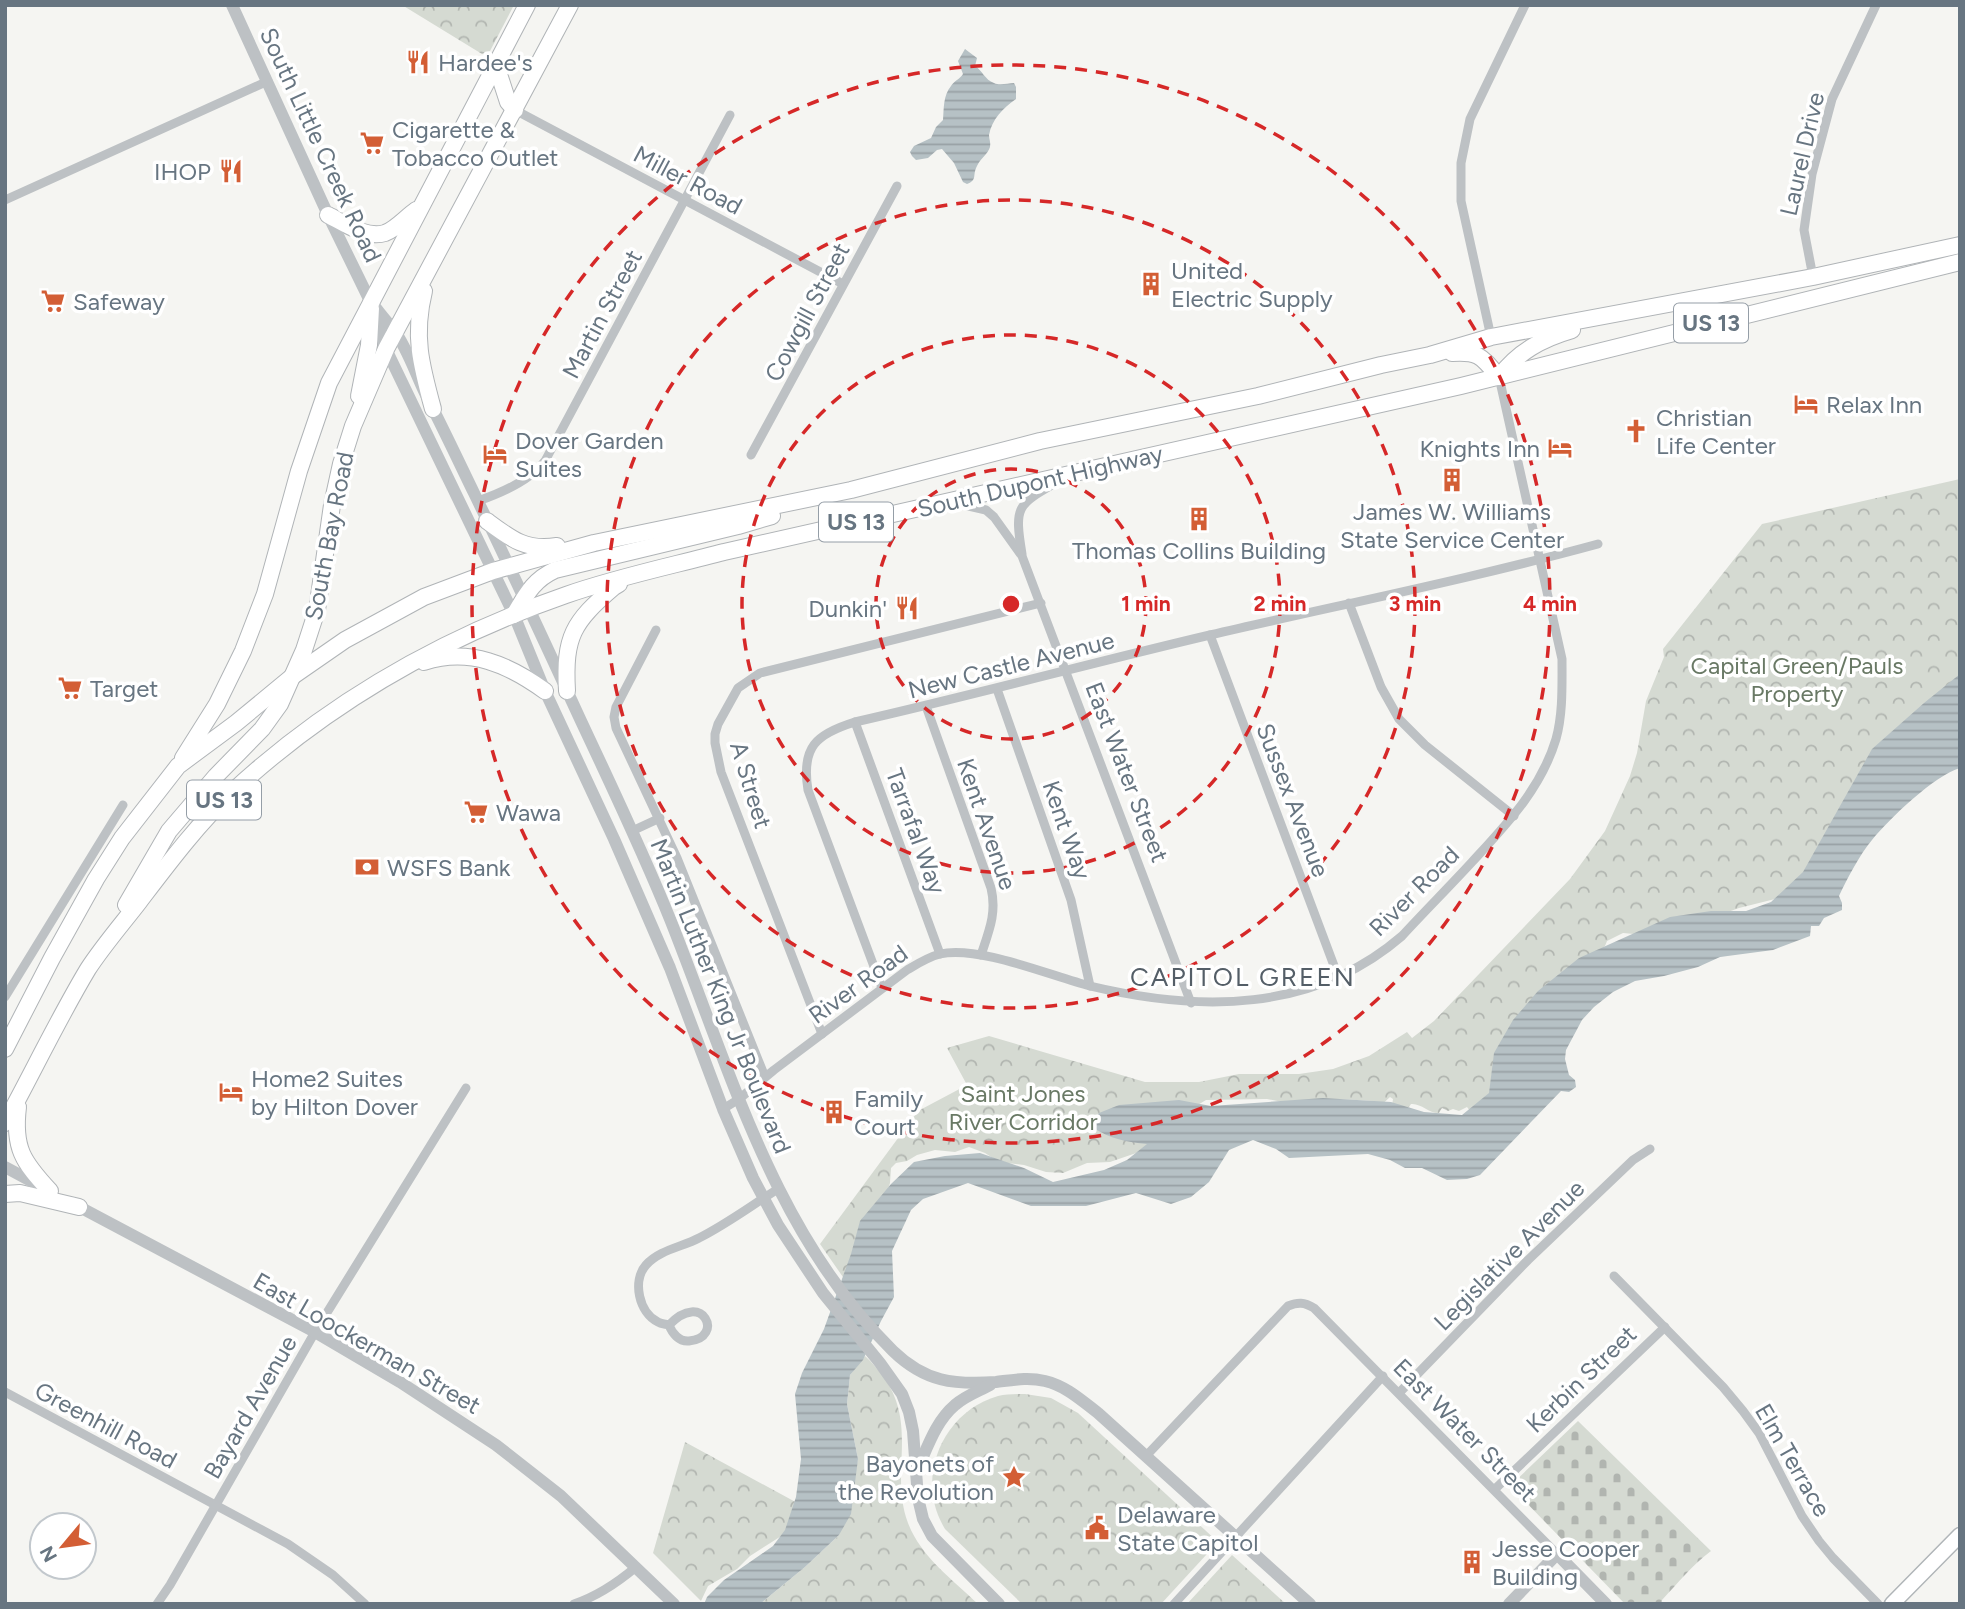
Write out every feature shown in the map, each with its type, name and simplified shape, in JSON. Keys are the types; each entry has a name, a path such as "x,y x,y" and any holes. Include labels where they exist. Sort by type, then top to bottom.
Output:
{"highway":[{"name":"South Bay Road","path":"178,766 216,704 243,651 270,582 299,471 330,383 527,5"},
{"name":"South Bay Road","path":"89,968 169,831 216,776 262,729 280,704 304,650 317,610 332,505 353,426 386,349 570,5"},
{"path":"496,65 508,102 515,110"},
{"path":"328,215 373,235 393,229 423,204"},
{"name":"South Dupont Highway","path":"5,1049 96,879 122,838 178,766 236,723 292,676 345,640 424,597 509,566 615,539 851,491 1040,441 1258,396 1430,355 1500,350 1624,313 1813,277 1960,245"},
{"name":"South Dupont Highway","path":"527,603 724,552 1499,377 1960,262"},
{"path":"428,273 417,331 421,367 433,409"},
{"path":"353,426 369,345 371,303"},
{"path":"1461,386 1485,360 1500,350 1527,349 1562,332 1624,313"},
{"path":"1500,350 1529,369"},
{"path":"1499,377 1500,350"},
{"path":"1430,355 1469,352 1485,360 1499,377"},
{"path":"514,615 527,603 533,585 542,576 555,570 738,526 851,491"},
{"path":"487,521 510,538 530,547 615,539"},
{"path":"567,691 566,652 576,625 583,615 614,587 641,573"},
{"name":"US 13","path":"5,1123 89,968 167,864 230,794 316,722 396,671 514,615"},
{"path":"396,671 432,659 476,657 523,675 545,691"},
{"path":"19,1097 16,1130 19,1150 50,1191"},
{"path":"5,1194 20,1193 79,1207"}],"main road":[{"path":"1892,1604 1960,1535"}],"street":[{"name":"South Little Creek Road","path":"232,5 371,303 386,349 514,615"},
{"path":"1500,350 1461,201 1461,163 1470,119 1525,5"},
{"name":"Laurel Drive","path":"1813,277 1804,230 1812,174 1832,99 1876,5"},
{"path":"5,200 268,81"},
{"name":"Miller Road","path":"515,110 843,284"},
{"name":"Martin Street","path":"478,501 529,477 538,471 545,461 730,115"},
{"name":"Cowgill Street","path":"751,456 897,186"},
{"name":"South Little Creek Road","path":"371,303 396,332 527,603"},
{"name":"River Road","path":"723,1109 882,988 914,966 940,954 957,952 981,955 1090,986 1191,1003 1279,996 1310,989 1339,979 1387,949 1402,936 1514,817 1533,791 1556,738 1563,694 1562,659 1499,377"},
{"name":"East Water Street","path":"1072,474 1027,500 1019,510 1017,524 1022,556 1191,1003"},
{"name":"East Water Street","path":"950,502 986,510 1022,556"},
{"name":"New Castle Avenue","path":"882,988 808,790 805,775 806,762 815,743 834,728 997,690 1210,635 1541,560 1598,544"},
{"name":"Martin Luther King Jr Boulevard","path":"527,603 670,919 764,1161 808,1240 857,1310 892,1350 919,1370 945,1382 997,1382 1024,1378 1047,1381 1067,1389 1098,1413 1310,1604"},
{"name":"A Street","path":"822,1034 717,756 716,734 723,714 738,688 760,673 1041,603"},
{"path":"1349,603 1381,687 1399,719 1425,745 1514,817"},
{"name":"Martin Luther King Jr Boulevard","path":"514,615 545,691 670,968 723,1109 763,1198 823,1293 902,1394 913,1431 918,1498 923,1518 932,1536 999,1604"},
{"path":"656,630 616,707 616,728 660,818 765,1077"},
{"name":"Sussex Avenue","path":"1210,635 1339,979"},
{"name":"Kent Way","path":"997,690 1071,900 1090,986"},
{"name":"Kent Avenue","path":"926,706 994,901 994,913 981,955"},
{"name":"Tarrafal Way","path":"855,722 940,954"},
{"path":"5,997 123,805"},
{"path":"632,831 660,818"},
{"name":"Bayard Avenue","path":"157,1604 315,1332 466,1088"},
{"name":"Legislative Avenue","path":"1399,1393 1538,1251 1633,1160 1650,1149"},
{"name":"East Loockerman Street","path":"5,1167 315,1332 400,1382 496,1444 561,1496 674,1604"},
{"path":"668,1325 651,1317 640,1301 640,1278 645,1266 668,1251 724,1224 778,1189"},
{"name":"Elm Terrace","path":"1614,1276 1743,1410 1759,1433 1802,1516 1819,1541 1878,1604"},
{"name":"East Water Street","path":"1146,1456 1287,1306 1297,1302 1307,1304 1383,1376 1606,1604"},
{"name":"Kerbin Street","path":"1495,1489 1665,1327"},
{"path":"1174,1604 1383,1376"},
{"path":"916,1471 933,1433 944,1417 956,1404 997,1382"},
{"name":"Greenhill Road","path":"5,1392 288,1544 333,1575 365,1604"},
{"path":"1509,1604 1557,1554"},
{"path":"574,1604 597,1595 636,1567"}],"green space":[{"path":"402,5 514,5 490,51 482,54"},
{"name":"Capital Green/Pauls Property","path":"1960,479 1960,687 1791,895 1717,916 1634,934 1623,933 1607,941 1473,1115 1467,1107 1459,1111 1442,1108 1439,1113 1415,1104 1409,1107 1392,1106 1393,1099 1390,1097 1377,1109 1373,1101 1341,1099 1322,1110 1267,1099 1206,1100 1145,1150 1110,1162 1087,1163 1063,1173 999,1162 969,1147 955,1152 935,1150 896,1163 891,1168 890,1183 867,1254 845,1280 820,1244 918,1111 967,1085 947,1048 989,1036 1145,1082 1199,1082 1239,1074 1299,1074 1333,1069 1369,1056 1407,1032 1412,1038 1434,1021 1570,879 1605,831 1630,776 1646,701 1664,657 1663,649 1762,524"},
{"path":"865,1356 883,1376 894,1395 899,1413 902,1431 901,1486 908,1523 929,1557 978,1604 760,1604 839,1535 858,1459 847,1404 850,1375"},
{"path":"1025,1394 1051,1398 1078,1413 1218,1542 1161,1604 1022,1604 945,1529 936,1510 932,1489 933,1469 948,1432 962,1416 978,1404 998,1396"},
{"path":"1578,1421 1711,1551 1685,1574 1661,1604 1625,1604 1510,1486"},
{"path":"685,1442 801,1505 786,1533 750,1556 737,1569 708,1586 701,1601 653,1553"},
{"path":"1232,1555 1286,1604 1187,1604"}],"shaded area":[{"path":"965,49 977,58 975,66 988,80 999,84 1014,83 1016,87 1016,99 995,119 990,129 989,150 977,166 974,179 967,184 942,149 928,158 916,160 910,152 914,146 931,138 943,120 947,94 952,84 963,74 958,61"},
{"path":"1960,674 1960,768 1926,788 1872,840 1858,859 1839,896 1842,910 1824,918 1819,926 1811,926 1810,936 1773,950 1720,957 1698,967 1635,981 1613,992 1582,1020 1566,1050 1569,1075 1575,1080 1576,1087 1569,1092 1561,1091 1480,1175 1447,1180 1422,1168 1405,1168 1390,1160 1368,1154 1289,1158 1276,1149 1253,1140 1229,1150 1209,1182 1191,1197 1171,1204 1136,1193 1086,1206 1031,1206 968,1183 923,1199 911,1210 892,1251 894,1297 863,1360 850,1375 847,1404 858,1459 851,1514 839,1535 760,1604 704,1604 707,1597 724,1580 773,1546 785,1530 796,1497 801,1459 795,1394 802,1373 824,1329 860,1221 891,1184 914,1162 980,1153 1024,1168 1053,1182 1104,1170 1127,1160 1147,1144 1119,1139 1092,1127 1099,1113 1119,1105 1179,1100 1211,1106 1323,1098 1391,1102 1424,1112 1462,1115 1489,1093 1494,1053 1513,1020 1538,991 1579,958 1670,917 1711,911 1746,911 1771,902 1803,872 1872,749"}],"place":[{"name":"Hardee's","path":"418,62"},
{"name":"Cigarette & Tobacco Outlet","path":"372,143"},
{"name":"IHOP","path":"231,171"},
{"name":"United Electric Supply","path":"1151,284"},
{"name":"Safeway","path":"53,301"},
{"name":"Relax Inn","path":"1806,404"},
{"name":"Christian Life Center","path":"1636,431"},
{"name":"Knights Inn","path":"1560,448"},
{"name":"Dover Garden Suites","path":"495,454"},
{"name":"James W. Williams State Service Center","path":"1452,480"},
{"name":"Thomas Collins Building","path":"1199,519"},
{"name":"Dunkin'","path":"907,608"},
{"name":"Target","path":"70,688"},
{"name":"Wawa","path":"476,812"},
{"name":"WSFS Bank","path":"367,867"},
{"name":"Home2 Suites by Hilton Dover","path":"231,1092"},
{"name":"Family Court","path":"834,1112"},
{"name":"Bayonets of the Revolution","path":"1014,1477"},
{"name":"Delaware State Capitol","path":"1097,1528"},
{"name":"Jesse Cooper Building","path":"1472,1562"}],"district":[{"name":"CAPITOL GREEN","path":"1243,977"}],"park label":[{"name":"Saint Jones River Corridor","path":"1023,1107"}]}
